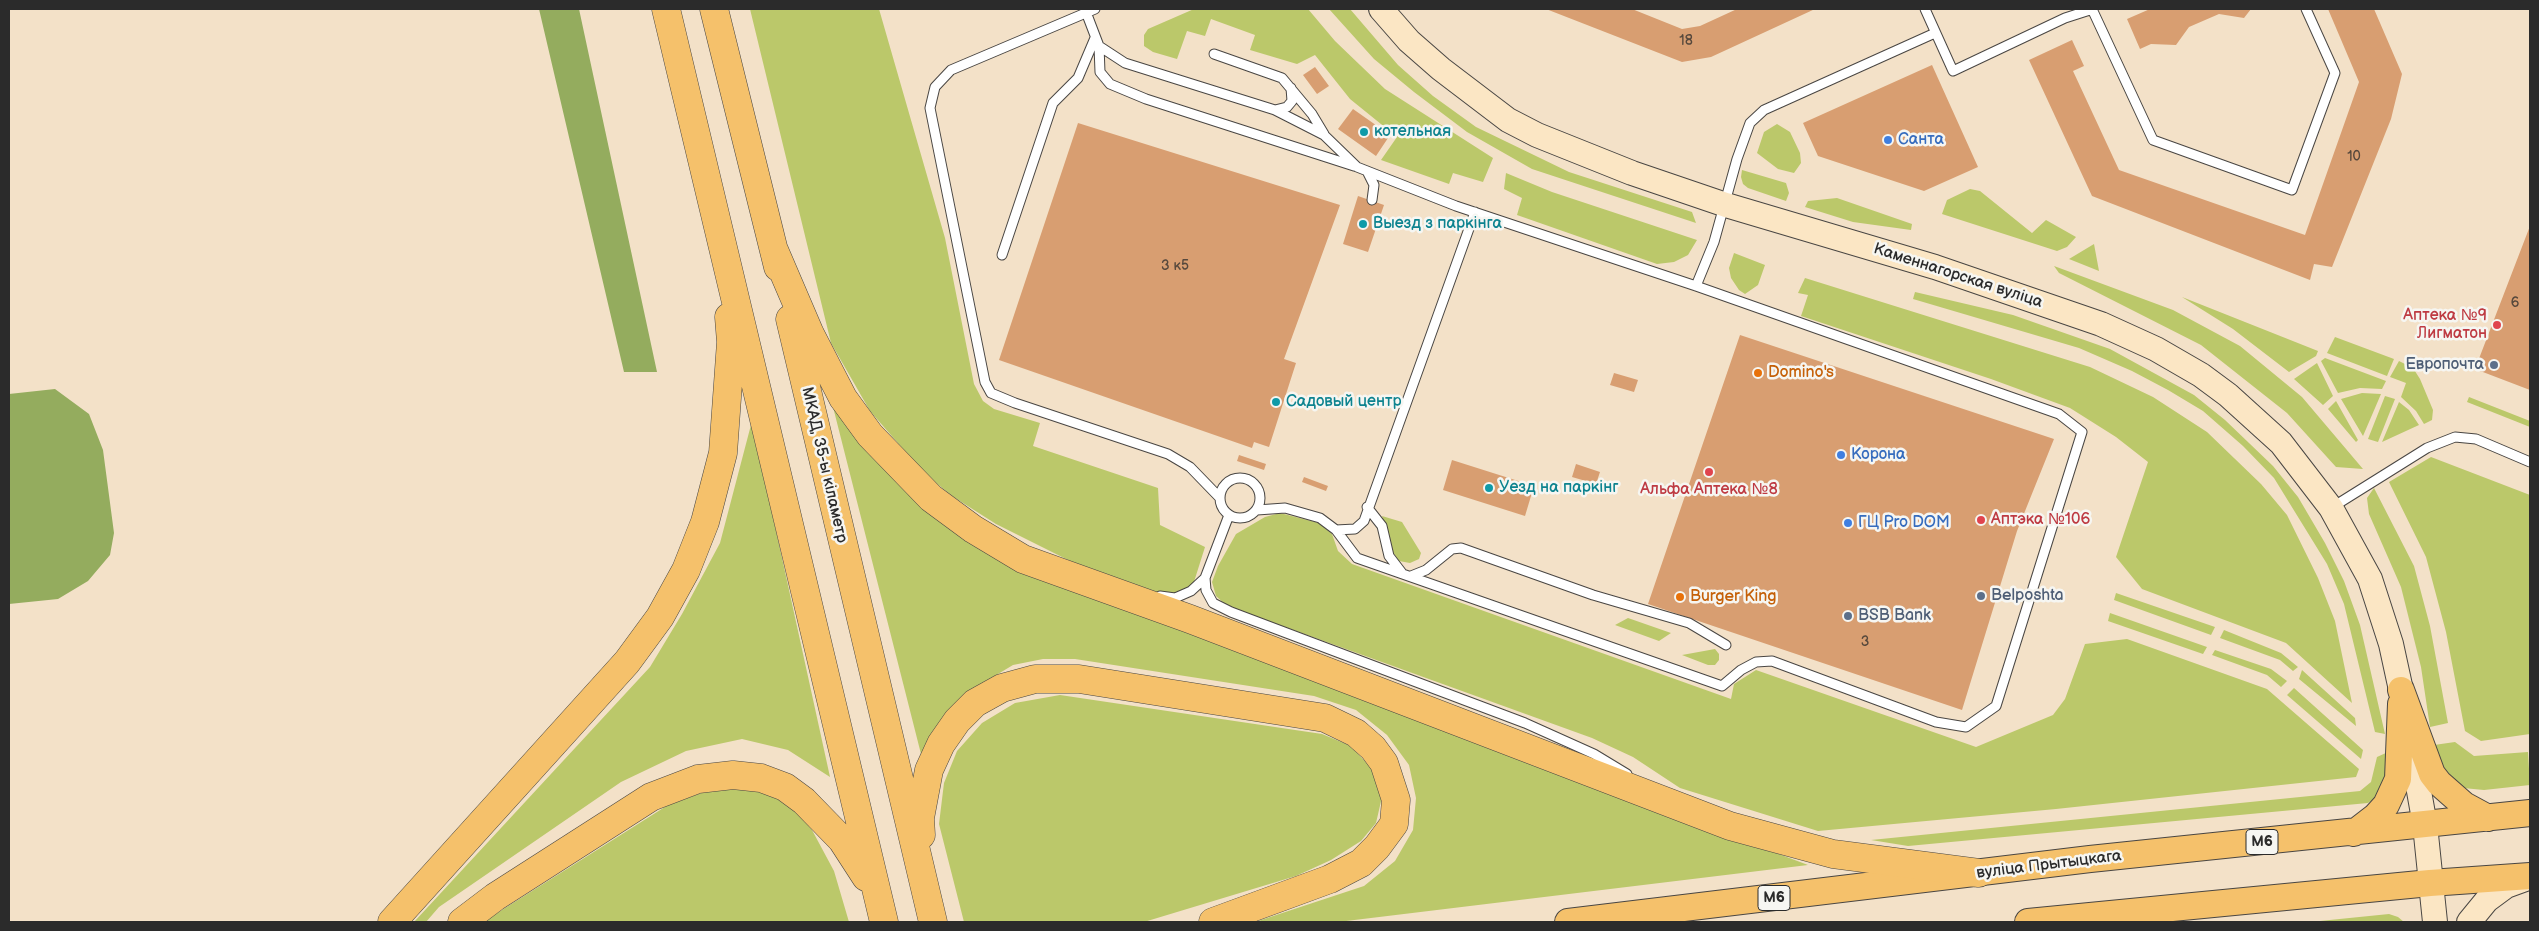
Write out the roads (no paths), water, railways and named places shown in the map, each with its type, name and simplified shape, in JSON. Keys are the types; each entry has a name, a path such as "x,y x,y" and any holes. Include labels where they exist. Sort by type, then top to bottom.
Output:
{"highway":[{"path":"666,9 727,256 884,922"},
{"name":"МКАД, 35-ы кіламетр","path":"714,9 774,250 933,922"},
{"path":"774,250 814,342 843,398 870,435 931,498 973,529 1023,559 1190,619 1730,826 1833,854 1979,873"},
{"path":"392,922 627,662 660,617 686,570 705,522 724,453 731,342 727,256"},
{"path":"923,877 920,818 929,770 941,744 957,721 975,703 1002,688 1035,679 1079,679 1325,718 1356,733 1373,748 1384,763 1396,800 1394,824 1378,847 1361,863 1330,879 1213,922"},
{"path":"462,922 495,897 651,797 698,780 733,775 761,778 785,787 804,801 842,840 877,894"}],"main road":[{"name":"Каменнагорская вуліца","path":"1381,9 1409,41 1441,69 1508,120 1537,135 1590,157 1726,205 1935,267 2101,324 2156,349 2201,375 2228,395 2280,443 2331,508 2370,579 2391,644 2401,690 2425,825 2435,922"},
{"path":"2401,690 2432,774 2439,783 2464,805 2488,818"},
{"path":"2354,833 2376,816 2386,805 2398,779 2401,690"},
{"name":"вуліца Прытыцкага","path":"1568,922 2090,859 2354,833 2530,813"},
{"path":"2028,922 2430,883 2530,877"},
{"path":"2469,922 2486,900 2506,886 2530,877"}],"lane":[{"path":"1925,9 1953,71 2064,18 2093,9 2152,140 2292,190 2335,73 2306,9"},
{"path":"1220,498 1190,467 1168,454 991,393 982,368 930,108 935,87 951,70 1090,11 1097,42 1100,72 1110,84 1146,99 1357,167 1475,212 1696,286 2059,414 2082,432 1996,706 1966,726 1936,722 1772,660 1756,662 1741,670 1722,686 1356,558 1336,530 1320,518 1285,508 1256,510"},
{"path":"1696,286 1726,205 1737,159 1750,123 1764,110 1935,33"},
{"path":"1097,42 1125,63 1274,110 1324,135"},
{"path":"1002,255 1052,103 1078,78 1097,42"},
{"path":"1214,54 1282,78 1312,114 1324,135 1357,167"},
{"path":"1274,110 1287,107 1292,101 1291,88"},
{"path":"1367,171 1374,185 1372,200"},
{"path":"1336,530 1355,529 1364,521 1367,508 1475,212"},
{"path":"2331,508 2433,445 2455,436 2476,439 2530,462"},
{"path":"1234,478 1246,478 1255,485 1260,495 1256,510 1250,515 1239,518 1229,515 1221,506 1220,498 1224,484 1234,478"},
{"path":"1367,508 1382,526 1390,556 1406,575"},
{"path":"1229,515 1205,578 1206,590 1213,603 1231,612 1525,723 1594,754 1687,810"},
{"path":"1406,575 1426,570 1452,549 1461,548 1593,595 1689,624 1726,644"},
{"path":"1060,572 1147,594 1175,598 1191,591 1205,578"}],"place":[{"name":"котельная","path":"1364,132"},
{"name":"Санта","path":"1888,140"},
{"name":"Выезд з паркінга","path":"1363,224"},
{"name":"Аптека №9 Лигматон","path":"2497,325"},
{"name":"Европочта","path":"2494,365"},
{"name":"Domino's","path":"1758,373"},
{"name":"Садовый центр","path":"1276,402"},
{"name":"Корона","path":"1841,455"},
{"name":"Альфа Аптека №8","path":"1709,472"},
{"name":"Уезд на паркінг","path":"1489,488"},
{"name":"Аптэка №106","path":"1981,520"},
{"name":"ГЦ Pro DOM","path":"1848,523"},
{"name":"Belposhta","path":"1981,596"},
{"name":"Burger King","path":"1680,597"},
{"name":"BSB Bank","path":"1848,616"}]}
